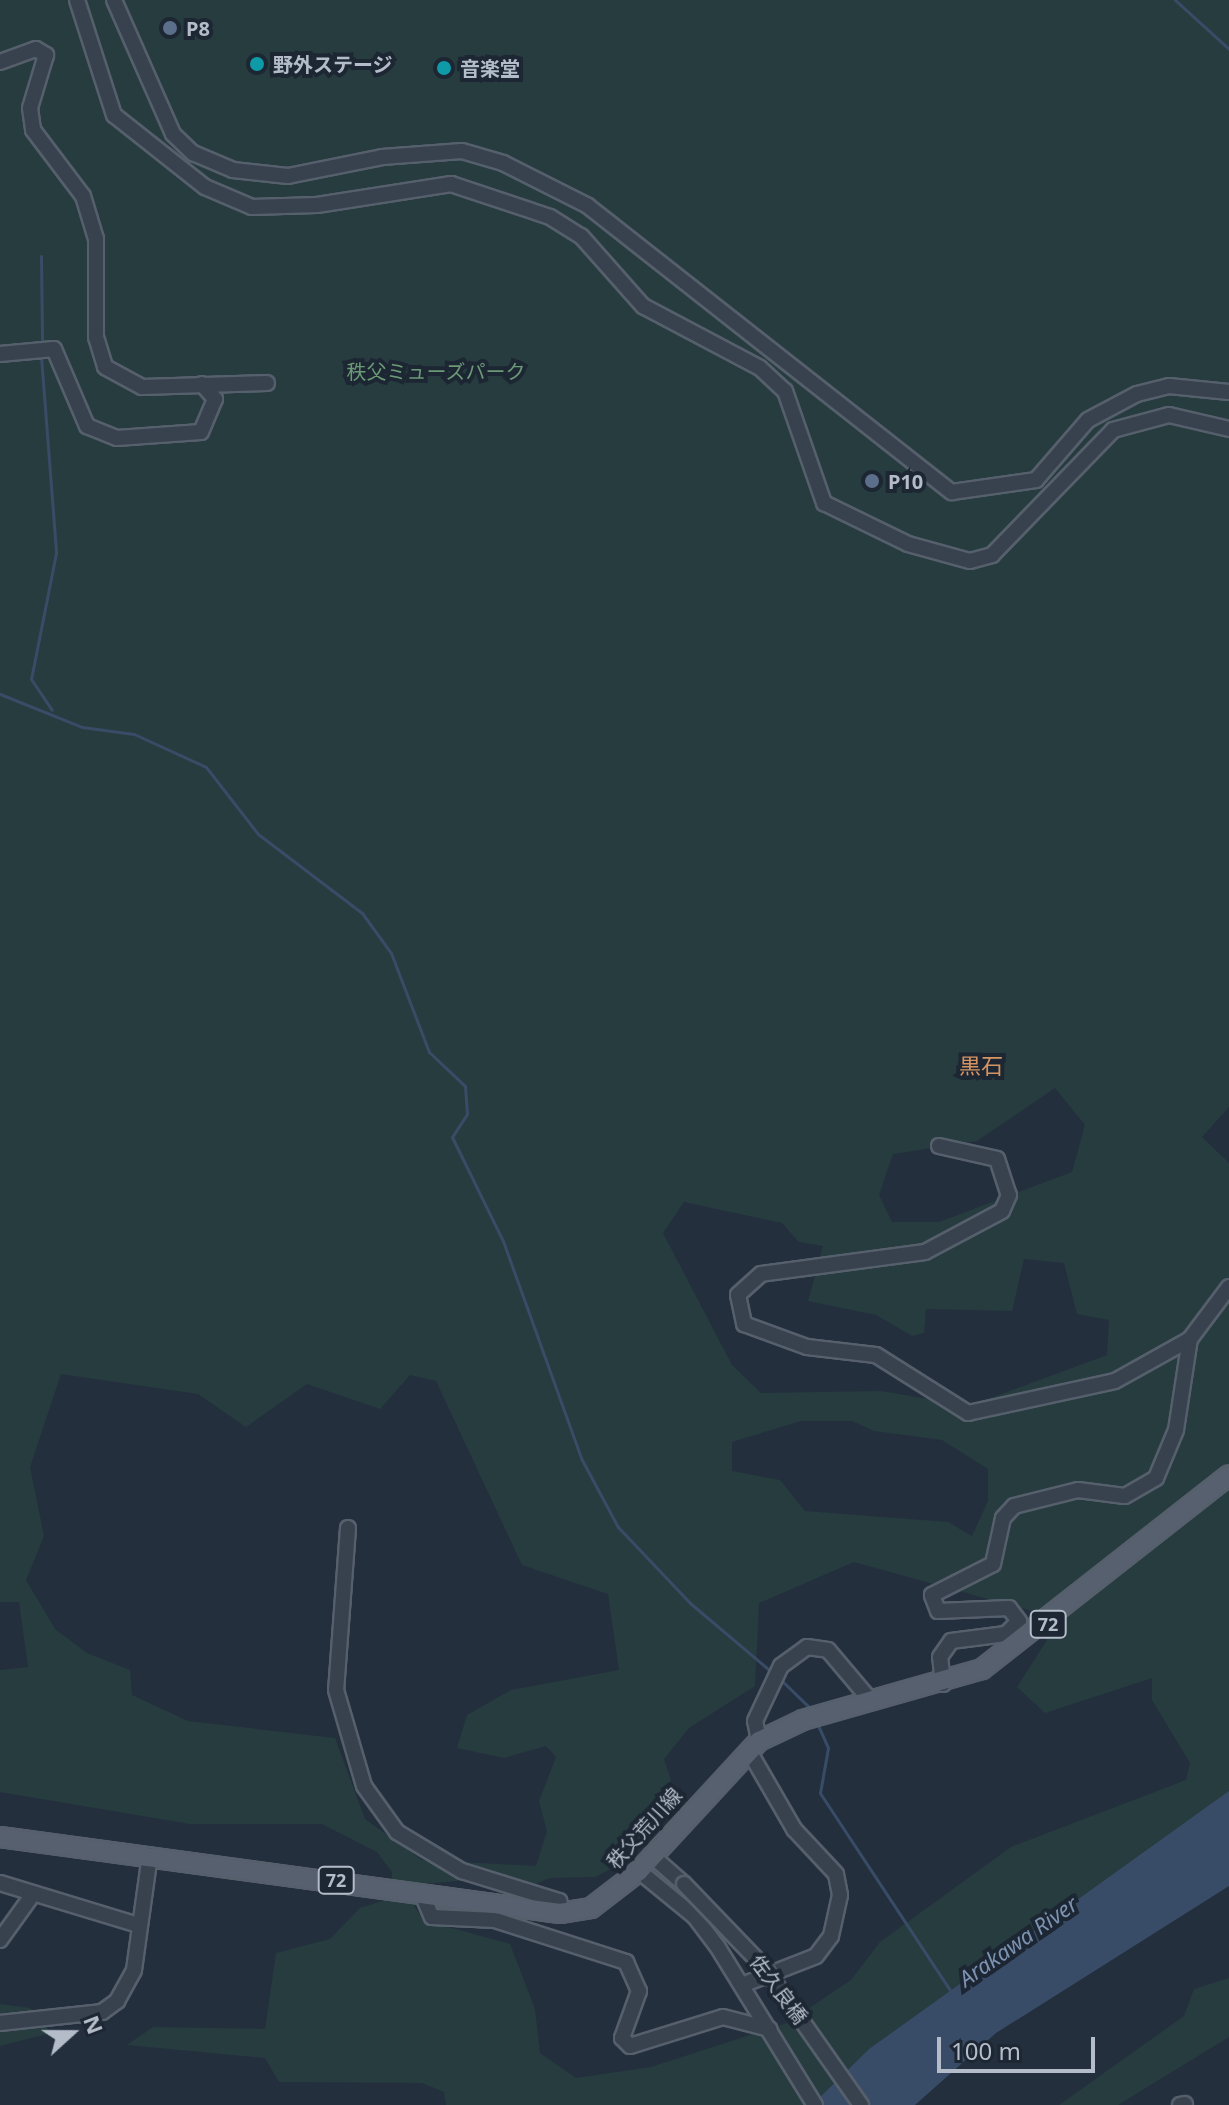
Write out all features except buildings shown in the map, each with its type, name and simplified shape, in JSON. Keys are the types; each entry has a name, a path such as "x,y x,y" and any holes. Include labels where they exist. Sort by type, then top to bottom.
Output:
{"main road":[{"name":"秩父荒川線","path":"0,1837 560,1913 607,1900 639,1871 754,1746 803,1720 943,1684 1015,1650 1229,1475"}],"street":[{"path":"77,0 114,115 205,187 252,207 317,205 451,184 550,217 581,236 643,306 760,368 785,391 824,503 908,544 970,561 992,555 1113,430 1169,415 1229,429"},
{"path":"114,0 173,134 193,153 233,170 288,176 382,157 462,151 503,163 588,206 952,492 1036,480 1088,420 1137,394 1169,386 1229,392"},
{"path":"0,62 36,49 46,55 30,108 33,130 83,196 96,239 96,337 105,367 142,387 267,383"},
{"path":"0,354 54,349 87,426 117,438 201,432 215,399 202,384"},
{"path":"939,1146 997,1159 1009,1195 1002,1211 925,1252 761,1274 738,1295 744,1324 782,1341 876,1355 968,1413 1115,1381 1190,1339 1229,1287"},
{"path":"943,1684 940,1657 951,1641 1006,1634 1019,1621 1009,1608 938,1611 932,1595 993,1564 1003,1518 1014,1506 1078,1490 1125,1496 1156,1478 1176,1430 1190,1339"},
{"path":"348,1528 336,1690 364,1786 397,1832 462,1871 559,1901 560,1913"},
{"path":"742,1985 796,1968 831,1936 836,1874 794,1829 754,1746 755,1721 781,1666 807,1647 828,1650 872,1702"},
{"path":"0,2023 109,2006 134,1970 150,1855"},
{"name":"佐久良橋","path":"651,1855 684,1884 764,1967 861,2105"},
{"path":"639,1871 695,1917 742,1985 815,2105"},
{"path":"0,1883 138,1925"},
{"path":"0,1940 33,1894"},
{"path":"422,1894 432,1917 495,1920 626,1962 639,1991 622,2038 630,2046 723,2017 769,2029"}],"green space":[{"name":"秩父ミューズパーク","path":"0,0 1229,0 1229,1107 1202,1137 1229,1163 1229,1792 869,2049 812,2105 446,2105 444,2092 422,2083 279,2082 265,2058 127,2045 153,2027 265,2029 276,1953 330,1939 360,1908 392,1898 392,1872 377,1852 322,1824 190,1824 0,1792 0,1670 28,1667 19,1602 0,1602","holes":["1055,1088 1085,1125 1072,1172 939,1222 892,1222 879,1195 893,1154 977,1141","684,1202 782,1223 799,1242 823,1246 808,1301 876,1315 912,1336 924,1333 926,1309 1012,1311 1024,1259 1064,1263 1077,1314 1109,1320 1107,1355 969,1406 881,1391 761,1393 732,1365 663,1233","61,1374 198,1394 246,1427 307,1384 380,1409 410,1375 436,1381 522,1565 608,1594 619,1670 511,1690 467,1715 457,1748 504,1758 546,1746 556,1757 539,1801 547,1831 536,1866 422,1860 365,1819 335,1738 188,1721 132,1695 130,1670 87,1653 55,1629 26,1580 44,1536 30,1467","801,1421 852,1421 874,1431 942,1440 988,1469 988,1501 972,1536 948,1522 805,1511 780,1480 732,1471 732,1442","854,1562 1032,1611 1047,1640 1017,1687 1045,1713 1152,1678 1152,1700 1190,1763 1186,1780 1011,1847 880,1942 851,1980 787,2023 651,2067 576,2078 540,2053 535,2009 510,1944 423,1920 410,1899 423,1884 501,1877 526,1888 550,1878 595,1877 626,1861 678,1802 664,1759 689,1728 755,1686 759,1603"]},
{"path":"1229,1978 1229,2037 1118,2105 1059,2105 1184,2016 1194,1989"},
{"path":"0,2004 30,2008 51,2033 0,2046"}],"water":[{"path":"1229,1791 1229,1886 996,2033 915,2105 812,2105 869,2049"}],"waterway":[{"path":"1175,0 1229,49"},
{"path":"41,256 42,344"},
{"path":"41,356 56,553 31,679 52,710"},
{"path":"0,694 82,727 134,734 206,767 258,834 362,913 391,953 429,1052 465,1086 467,1114 452,1137 503,1241 582,1460 618,1527 690,1603 774,1674"},
{"path":"780,1679 811,1709"},
{"path":"817,1723 828,1748 820,1793 952,1993"}],"place":[{"name":"P8","path":"170,28"},
{"name":"野外ステージ","path":"257,64"},
{"name":"音楽堂","path":"444,68"},
{"name":"P10","path":"872,481"}],"district":[{"name":"黒石","path":"981,1066"}],"water label":[{"name":"Arakawa River","path":"1018,1941"}]}
